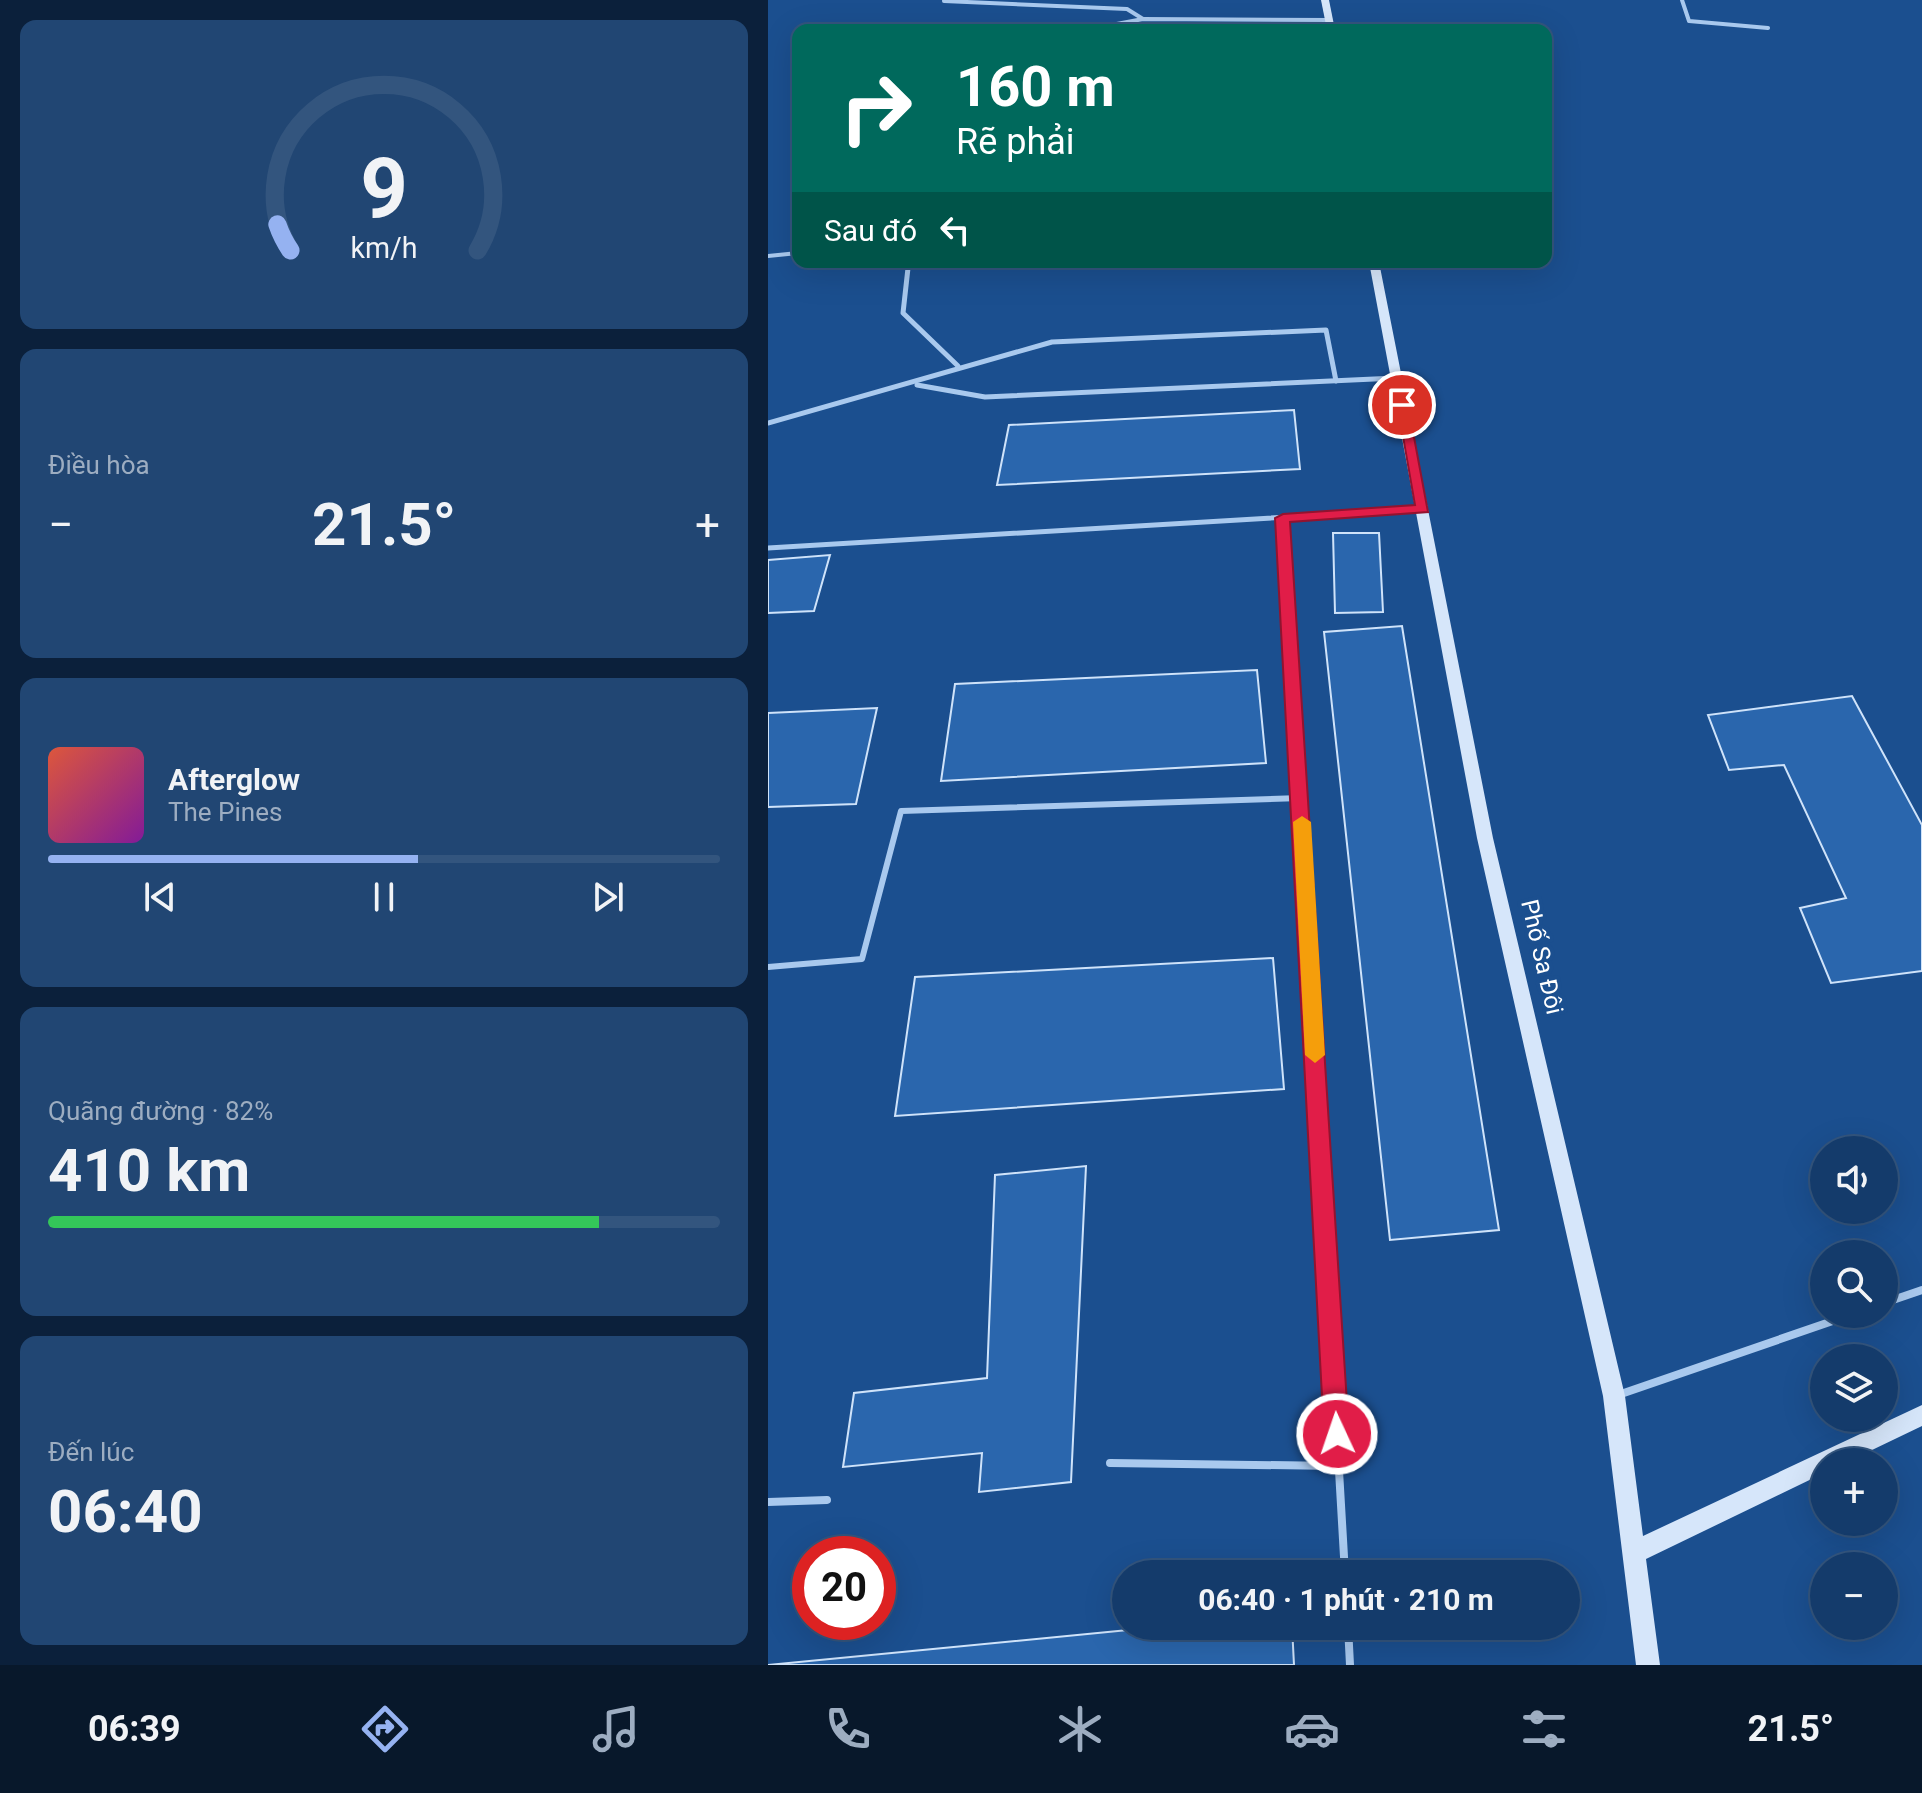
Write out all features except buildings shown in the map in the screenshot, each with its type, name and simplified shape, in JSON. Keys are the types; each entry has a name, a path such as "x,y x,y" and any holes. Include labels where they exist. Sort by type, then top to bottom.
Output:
{"street":[{"path":"1325,0 1330,24"},
{"name":"Phố Sa Đôi","path":"1375,268 1485,838 1614,1396 1648,1665"},
{"path":"1635,1552 1726,1505 1922,1415"}],"lane":[{"path":"1682,0 1689,21 1768,28"},
{"path":"944,1 1127,9 1143,19"},
{"path":"1117,24 1143,19 1299,24"},
{"path":"768,256 792,254"},
{"path":"908,268 903,313 958,366"},
{"path":"768,423 914,384 958,366 1052,342 1326,330 1336,381"},
{"path":"914,384 985,397 1396,378"},
{"path":"768,548 1423,509"},
{"path":"1283,518 1344,1560"},
{"path":"768,967 862,959 901,811 1301,798"},
{"path":"1898,1298 1922,1290"},
{"path":"1614,1396 1812,1328"},
{"path":"1110,1463 1338,1466"},
{"path":"768,1502 827,1500"},
{"path":"1349,1640 1350,1665"}],"slow traffic":[{"path":"1302,822 1315,1055"}],"route":[{"path":"1337,1434 1283,518 1423,509 1402,405"}]}
